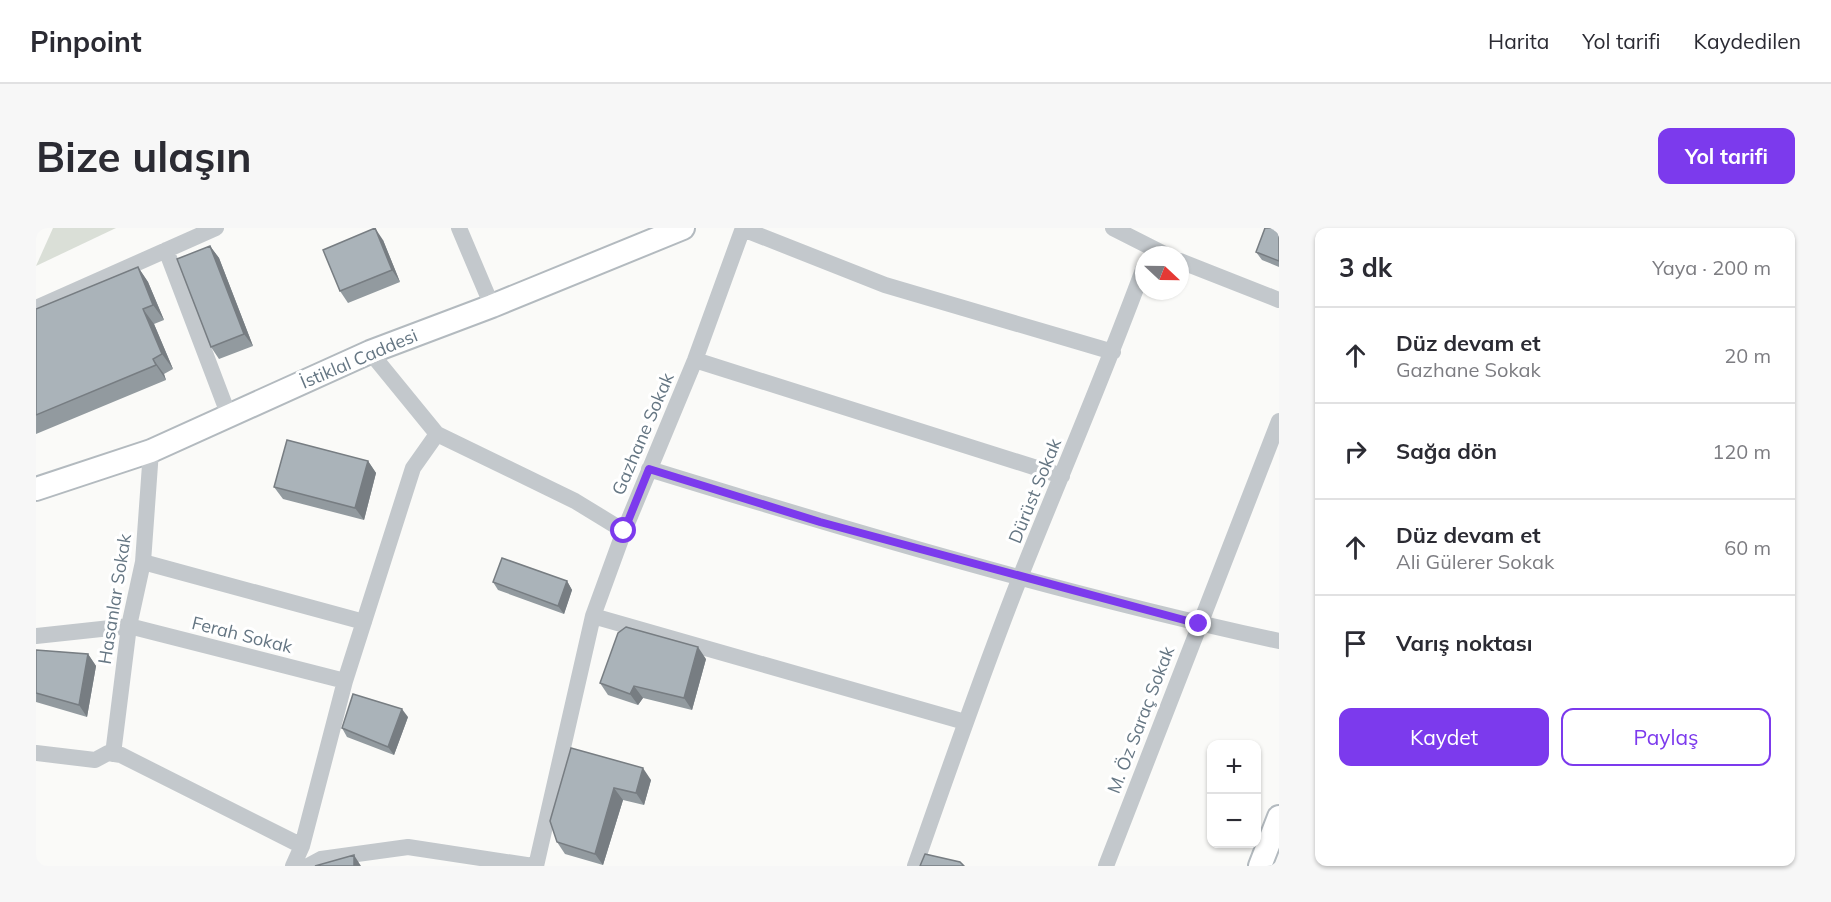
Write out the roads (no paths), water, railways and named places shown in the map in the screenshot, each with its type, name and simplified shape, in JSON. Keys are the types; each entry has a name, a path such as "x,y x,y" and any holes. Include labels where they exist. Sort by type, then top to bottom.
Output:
{"main road":[{"name":"İstiklal Caddesi","path":"36,489 151,451 370,352 492,306 683,228"},
{"path":"1260,866 1279,817"}],"street":[{"path":"36,308 216,228"},
{"path":"459,228 492,306"},
{"path":"1113,228 1143,246"},
{"path":"743,229 885,285 1113,352"},
{"name":"Gazhane Sokak","path":"534,866 593,616 624,531 695,360 743,229"},
{"path":"166,250 229,416"},
{"path":"1189,265 1279,300"},
{"name":"Dürüst Sokak","path":"915,866 1021,576 1113,352 1135,292"},
{"path":"370,352 437,434 575,501 624,531"},
{"path":"695,360 1062,476"},
{"name":"M. Öz Saraç Sokak","path":"1106,866 1279,421"},
{"path":"293,866 302,846 345,681 413,468 437,434"},
{"name":"Hasanlar Sokak","path":"111,753 129,626 143,562 151,451"},
{"path":"649,469 820,522 1199,624 1279,641"},
{"path":"143,562 364,622"},
{"path":"593,616 966,722"},
{"path":"36,636 129,626"},
{"name":"Ferah Sokak","path":"129,626 345,681"},
{"path":"36,753 95,760 111,753 121,755 302,846"},
{"path":"308,866 321,859 408,847 534,866"}]}
